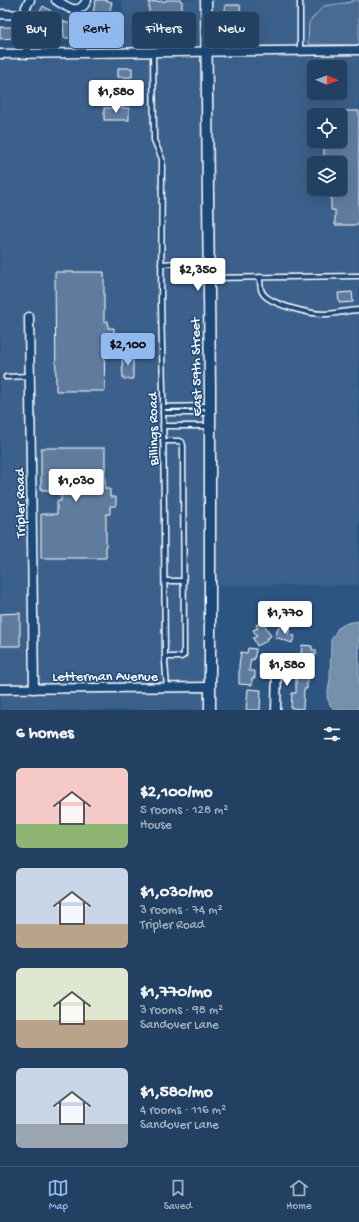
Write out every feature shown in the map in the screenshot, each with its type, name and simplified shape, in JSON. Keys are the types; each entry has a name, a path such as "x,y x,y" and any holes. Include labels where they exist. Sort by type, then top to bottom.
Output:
{"street":[{"path":"26,12 26,7 30,0"},
{"path":"56,0 68,8 75,9 82,7 87,0"},
{"name":"East 59th Street","path":"206,0 210,409 210,710"},
{"path":"0,14 12,14"},
{"path":"27,48 27,54"},
{"path":"0,54 359,50"},
{"name":"Tripler Road","path":"29,317 34,689"},
{"path":"276,710 277,663"},
{"name":"Letterman Avenue","path":"0,689 210,687"}],"lane":[{"path":"300,0 300,51"},
{"name":"Billings Road","path":"153,52 154,140 162,158 161,264 167,688"},
{"path":"161,264 181,263"},
{"path":"209,278 359,276"},
{"path":"260,277 262,292 269,300 307,313 326,314 349,310 359,310"},
{"path":"6,377 30,376"},
{"path":"163,407 210,409"},
{"path":"163,413 210,409"},
{"path":"163,426 210,426"},
{"path":"164,441 179,441 182,442 183,446 184,655 181,657 166,657"},
{"path":"165,581 184,581"}],"shaded area":[{"path":"122,0 202,0 204,47 196,47 196,12 132,12 132,48 124,48 124,12 122,12"},
{"path":"210,0 352,0 352,2 309,22 308,43 359,45 359,279 211,279 210,48 259,48 259,12 210,12"},
{"path":"352,0 359,0 359,45 308,44 309,22 324,6 352,2"},
{"path":"201,58 205,710 0,710 0,60"},
{"path":"212,281 359,281 359,585 212,585"},
{"path":"359,621 359,710 335,710 330,705 327,697 330,679 331,640 338,628 347,623"}],"building":[{"path":"96,0 112,2 110,12 93,11"},
{"path":"182,0 182,12 149,12 149,2"},
{"path":"225,5 240,5 240,12 225,12"},
{"path":"43,6 51,11 50,12 40,12"},
{"path":"63,21 69,23 69,38 64,38"},
{"path":"0,27 12,27 12,38 0,39"},
{"path":"118,68 132,68 132,77 118,77"},
{"path":"104,108 129,108 129,120 104,120"},
{"path":"347,111 359,111 359,225 335,225 335,210 331,210 331,196 347,196 347,156 324,156 324,148 347,148"},
{"path":"55,272 104,272 104,321 108,321 108,328 114,328 114,337 108,337 109,345 104,345 105,391 56,391"},
{"path":"352,292 353,302 339,303 338,293"},
{"path":"122,356 133,356 133,379 123,379"},
{"path":"41,448 105,448 105,489 110,489 110,497 116,497 116,506 110,506 110,514 106,514 106,558 41,558 41,514 57,514 57,501 61,501 61,490 41,490"},
{"path":"20,613 20,646 0,646 0,614"},
{"path":"261,623 262,625 264,624 271,636 266,639 267,641 257,646 253,638 257,636 253,630 258,628 256,625"},
{"path":"279,626 290,630 288,634 295,636 292,643 275,637"},
{"path":"302,645 312,646 312,650 316,650 316,655 312,655 312,659 307,659 307,689 304,689 303,709 291,708 292,693 296,693 296,673 299,673"},
{"path":"248,648 256,649 254,660 251,659 249,671 255,671 255,678 252,678 252,685 239,684 241,652 247,653"},
{"path":"248,689 261,690 260,710 246,710"}]}
